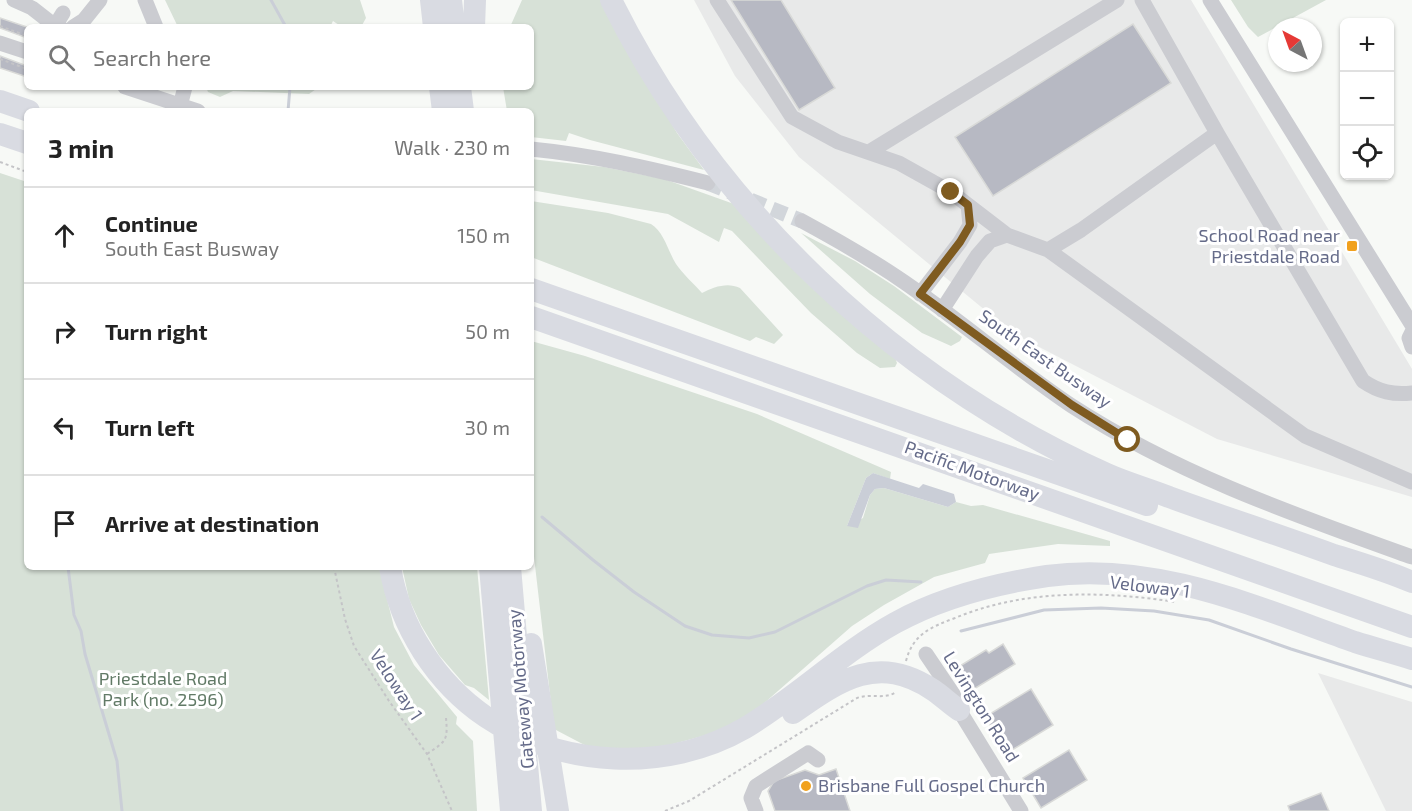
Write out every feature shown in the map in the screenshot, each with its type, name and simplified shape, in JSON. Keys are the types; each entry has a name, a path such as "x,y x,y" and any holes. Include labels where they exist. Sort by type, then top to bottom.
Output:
{"highway":[{"path":"418,0 420,24"},
{"path":"431,0 434,24"},
{"path":"451,0 454,24"},
{"path":"474,24 475,0"},
{"path":"611,0 644,61 684,123 735,191 800,262 844,303 914,360 1011,426 1108,475 1412,582"},
{"path":"624,0 672,89 684,123"},
{"path":"426,90 428,108"},
{"path":"440,90 443,108"},
{"path":"460,90 463,108"},
{"path":"473,90 474,108"},
{"path":"0,101 24,109"},
{"path":"0,134 24,142"},
{"name":"Pacific Motorway","path":"534,290 1412,596"},
{"name":"Pacific Motorway","path":"534,317 1412,627"},
{"path":"391,570 398,600 414,635 434,667 459,696 474,709 509,731 561,750 586,756 645,758 679,753 712,744 744,728 847,653 905,618 979,589 1004,582 1051,575 1131,576 1195,586 1358,643 1412,658"},
{"name":"Gateway Motorway","path":"504,570 504,709 511,811"},
{"name":"Gateway Motorway","path":"504,570 534,722 527,760 531,811"},
{"path":"586,756 606,768 618,769 655,768 705,759 743,744 832,686 862,674 883,672 910,678 932,689 959,710"},
{"path":"534,722 551,767 558,811"}],"street":[{"path":"14,0 59,22"},
{"path":"78,24 84,20 100,0"},
{"path":"145,0 155,24"},
{"path":"717,0 792,117 838,142 899,163 951,192 1007,235 1047,250 1305,436 1412,482"},
{"path":"869,152 1117,0"},
{"path":"1142,0 1216,133 1363,381 1378,392 1400,395 1412,393"},
{"path":"1210,0 1412,325"},
{"path":"0,43 24,51"},
{"path":"134,90 187,108"},
{"path":"180,106 184,90"},
{"path":"1047,250 1081,230 1216,133"},
{"path":"534,149 581,154 639,165 708,183"},
{"path":"920,294 960,242 970,225 968,205"},
{"name":"South East Busway","path":"802,222 856,250 1072,405 1128,440 1238,492 1412,557"},
{"path":"942,310 990,240 1007,235"},
{"path":"1412,332 1409,338 1412,347"},
{"name":"Levington Road","path":"926,654 953,694 959,710 1021,811"},
{"path":"756,811 751,798 756,786 808,753 818,760"}],"path":[{"path":"0,26 24,35"},
{"path":"0,59 24,68"},
{"path":"0,162 24,171"},
{"name":"Veloway 1","path":"335,570 345,619 354,646 427,754 452,811"},
{"name":"Veloway 1","path":"905,667 912,644 921,633 969,611 996,604 1078,594 1133,595 1178,602"},
{"path":"665,811 689,801 857,698 868,695 887,696 899,689"},
{"path":"427,754 444,742 447,734 446,718"}],"shaded area":[{"path":"694,0 1191,0 1412,369 1412,497 1217,439 1014,334 799,157 735,76"},
{"path":"873,473 919,488 923,484 954,494 956,502 948,507 884,488 875,489 870,495 858,528 847,526 866,478"},
{"path":"1318,673 1412,702 1412,811 1386,811"}],"green space":[{"path":"165,0 360,0 366,18 363,24 338,24 333,21 332,24 177,24"},
{"path":"522,0 600,0 677,133 704,170 569,133 566,141 534,137 534,108 506,108 504,90 534,90 534,24 511,24"},
{"path":"1231,0 1326,0 1293,18 1268,18 1268,32 1258,37 1248,27"},
{"path":"207,90 315,90 309,94 233,91 220,97"},
{"path":"534,159 604,167 664,179 734,204 895,358 897,363 895,367 880,368 857,353 811,313 732,231 724,228 719,242 668,214 534,191"},
{"name":"Priestdale Road Park (no. 2596)","path":"0,173 24,181 24,570 380,570 394,627 414,665 457,717 456,724 473,741 477,811 0,811"},
{"path":"534,201 608,213 651,224 663,237 676,264 702,293 725,285 740,288 783,335 774,344 756,337 750,341 534,258"},
{"path":"801,233 855,261 894,286 962,337 960,341 951,346 922,333 870,294"},
{"path":"534,342 585,356 757,414 891,472 890,479 873,473 866,478 847,526 863,518 870,495 875,489 884,488 948,507 956,502 971,506 983,505 1110,541 1110,546 1058,544 989,554 985,563 934,577 852,626 754,712 725,730 662,747 596,751 554,729 534,557"},
{"path":"403,570 477,570 489,700 474,688 465,685 439,655 409,599"}],"building":[{"path":"731,0 781,0 835,88 799,110"},
{"path":"0,18 24,26 24,37 0,28"},
{"path":"1133,24 1171,83 993,196 955,137"},
{"path":"0,56 24,65 24,76 0,68"},
{"path":"1003,644 1015,664 969,692 955,669 986,650 989,653"},
{"path":"1031,689 1053,725 1007,753 985,717"},
{"path":"1069,750 1087,780 1041,808 1023,778"},
{"name":"Brisbane Full Gospel Church","path":"836,769 850,811 775,811 768,791 774,781 805,770 819,775"},
{"path":"1321,793 1329,811 1290,811 1288,806"}],"waterway":[{"path":"271,0 284,24"},
{"path":"288,108 290,90"},
{"path":"542,517 634,592 685,626 712,635 749,638 775,632 867,586 886,580 921,582"},
{"path":"68,570 74,615 81,631 85,654 117,761 122,811"},
{"path":"961,631 1044,610 1101,608 1154,611 1209,620 1291,649 1412,687"}],"tunnel":[{"path":"708,183 802,221"}],"place":[{"name":"School Road near Priestdale Road","path":"1352,246"},
{"name":"Brisbane Full Gospel Church","path":"806,786"}],"route":[{"path":"951,192 968,205 970,225 960,242 920,294 1016,366 1128,440"}]}
